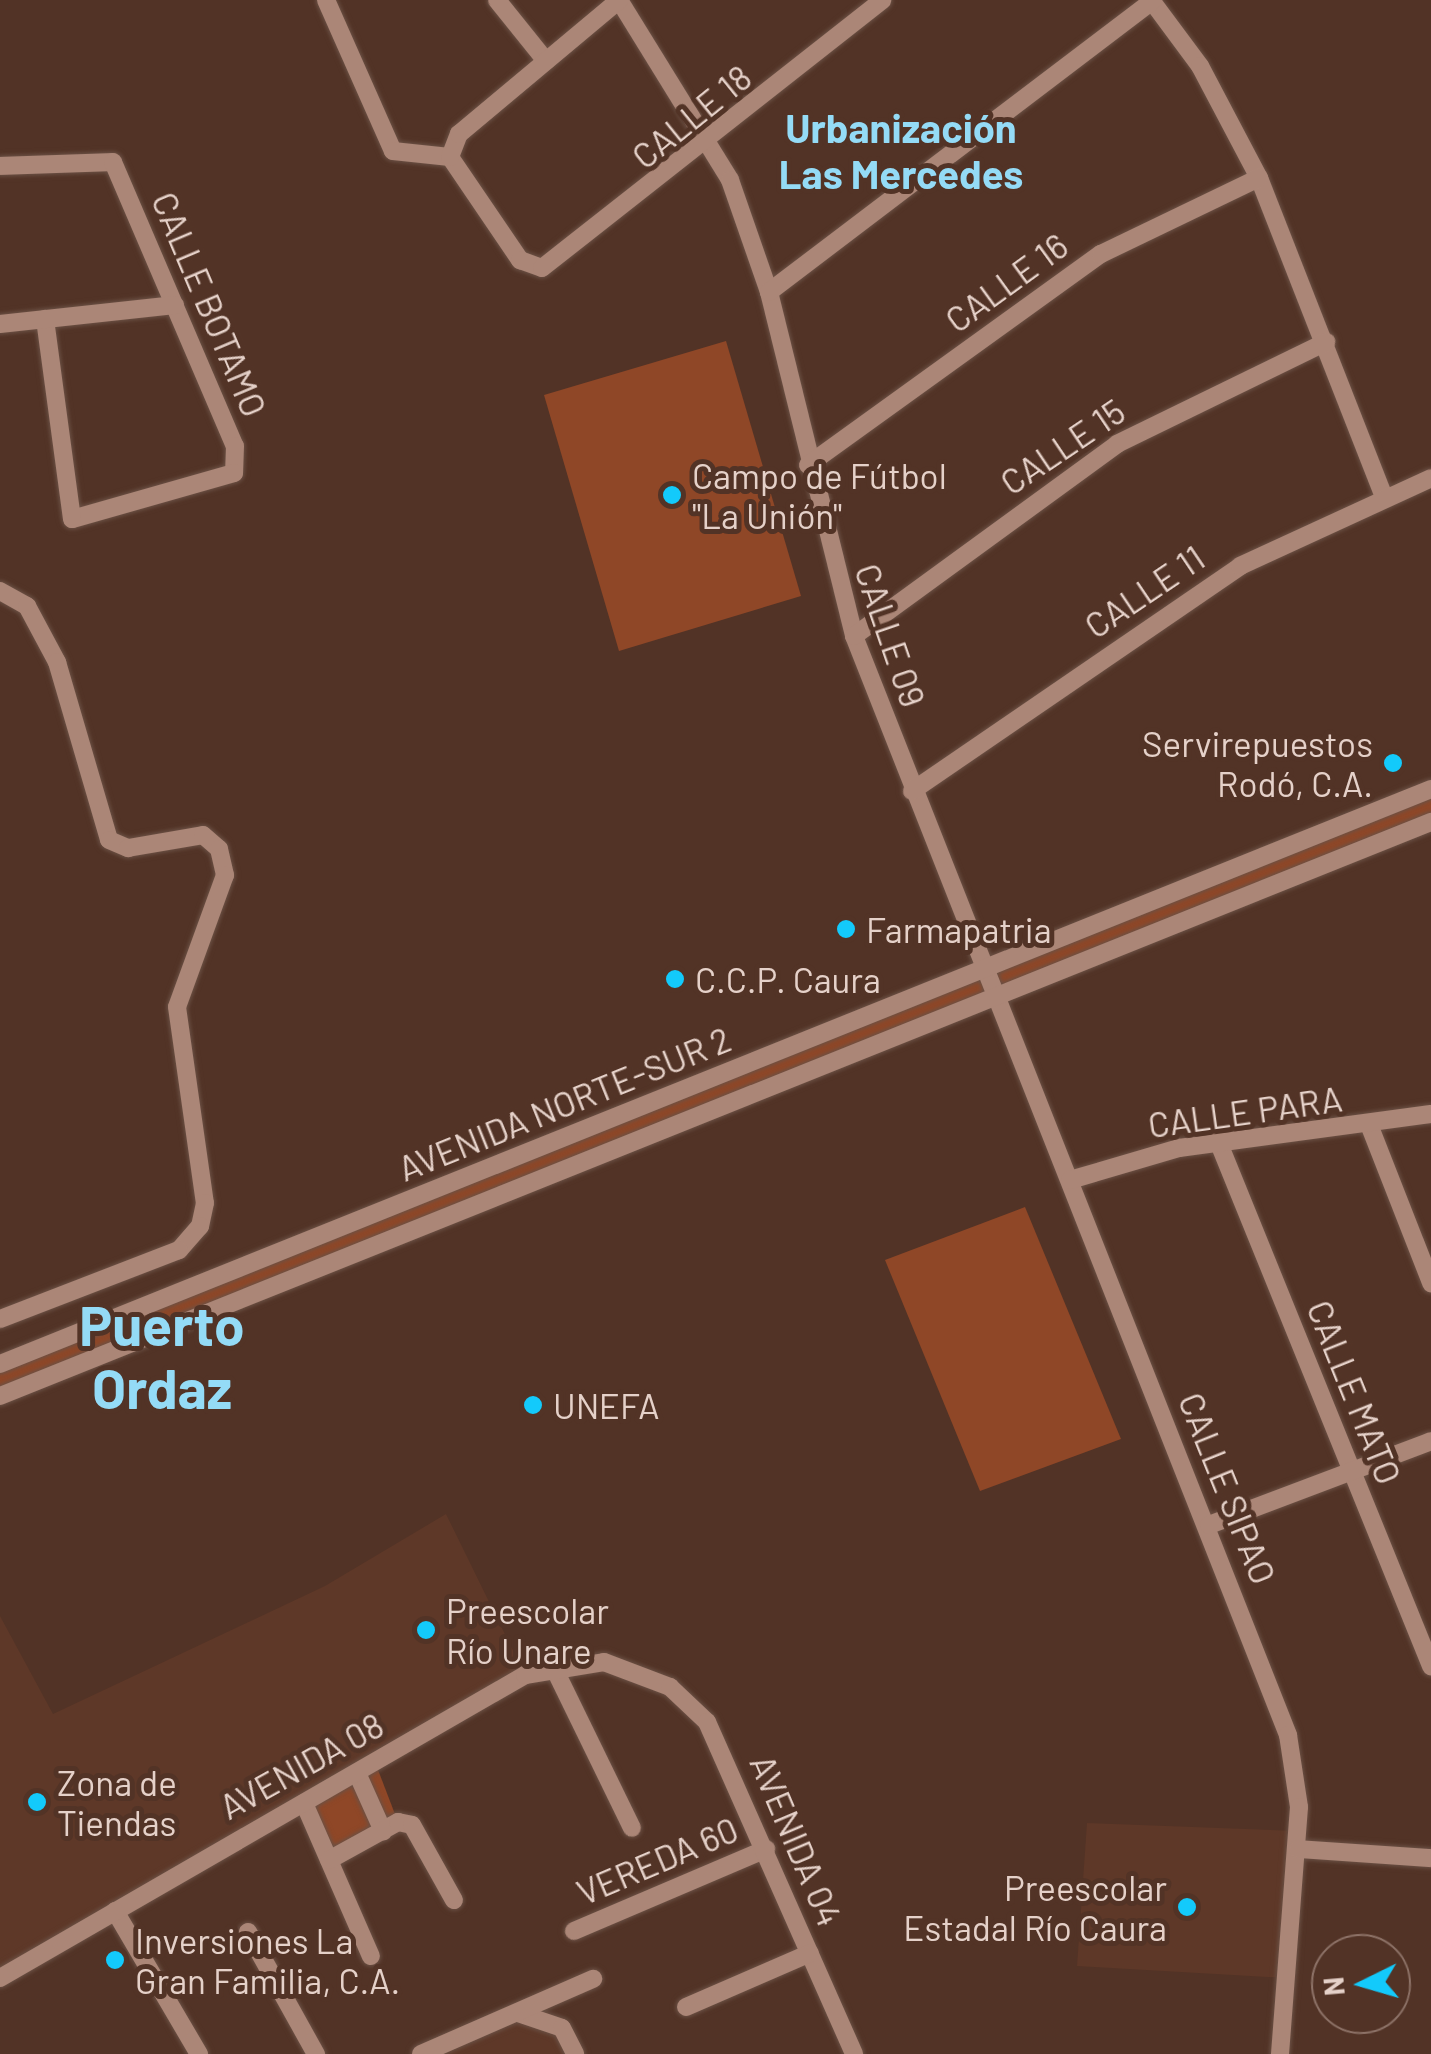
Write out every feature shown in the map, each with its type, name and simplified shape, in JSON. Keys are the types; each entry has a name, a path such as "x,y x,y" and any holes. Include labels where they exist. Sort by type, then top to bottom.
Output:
{"street":[{"path":"326,0 393,152 450,157 459,134 619,0"},
{"path":"497,0 546,61"},
{"name":"CALLE 09","path":"619,0 712,142 769,292 808,465 854,636 985,969"},
{"name":"CALLE 18","path":"450,157 531,268 572,253 882,0"},
{"path":"769,292 1151,0 1200,66 1259,178 1384,496"},
{"name":"CALLE BOTAMO","path":"0,166 113,162 235,446 234,473 85,523 68,513 45,319"},
{"name":"CALLE 16","path":"808,465 1101,254 1259,178"},
{"path":"0,324 175,305"},
{"name":"CALLE 15","path":"854,636 1117,444 1326,342"},
{"name":"CALLE 11","path":"912,791 1208,586 1384,496 1431,478"},
{"path":"0,591 28,606 57,662 109,840 133,848 203,835 219,848 225,875 176,1007 205,1203 200,1226 179,1250 0,1318"},
{"name":"AVENIDA NORTE-SUR 2","path":"0,1364 1431,788"},
{"name":"AVENIDA NORTE-SUR 2","path":"0,1396 1431,822"},
{"name":"CALLE SIPAO","path":"985,969 1210,1526 1295,1757 1298,1849 1280,2054"},
{"name":"CALLE PARA","path":"1070,1180 1218,1142 1370,1127 1431,1114"},
{"path":"1370,1127 1431,1282"},
{"name":"CALLE MATO","path":"1218,1142 1431,1666"},
{"path":"1210,1526 1431,1442"},
{"name":"AVENIDA 08","path":"0,1978 357,1773 553,1666 604,1662 650,1675"},
{"path":"553,1666 632,1828"},
{"name":"AVENIDA 04","path":"650,1675 707,1722 854,2054"},
{"path":"357,1773 391,1826"},
{"path":"304,1803 371,1956"},
{"path":"329,1860 391,1826 417,1829 454,1900"},
{"name":"VEREDA 60","path":"574,1931 766,1849"},
{"path":"1298,1849 1431,1858"},
{"path":"115,1912 199,2054"},
{"path":"248,1932 316,2054"},
{"path":"686,2007 810,1953"},
{"path":"421,2054 593,1979"},
{"path":"517,2012 562,2028 575,2054"}],"shaded area":[{"name":"Campo de Fútbol \"La Unión\"","path":"726,341 801,596 619,651 544,395"},
{"path":"1431,789 1431,822 0,1396 0,1364"},
{"path":"1025,1207 1121,1439 980,1491 885,1260"},
{"path":"446,1514 525,1675 187,1860 0,1982 0,1616 53,1714 325,1586"},
{"path":"375,1762 398,1822 329,1860 304,1803"},
{"name":"Preescolar Estadal Río Caura","path":"1087,1823 1298,1831 1287,1978 1077,1966"},
{"path":"538,2015 575,2054 420,2054"}],"place":[{"name":"Campo de Fútbol \"La Unión\"","path":"672,495"},
{"name":"Servirepuestos Rodó, C.A.","path":"1393,763"},
{"name":"Farmapatria","path":"846,929"},
{"name":"C.C.P. Caura","path":"675,979"},
{"name":"UNEFA","path":"533,1405"},
{"name":"Preescolar Río Unare","path":"426,1630"},
{"name":"Zona de Tiendas","path":"37,1802"},
{"name":"Preescolar Estadal Río Caura","path":"1187,1907"},
{"name":"Inversiones La Gran Familia, C.A.","path":"115,1960"}],"district":[{"name":"Urbanización Las Mercedes","path":"901,150"},
{"name":"Puerto Ordaz","path":"162,1356"}]}
